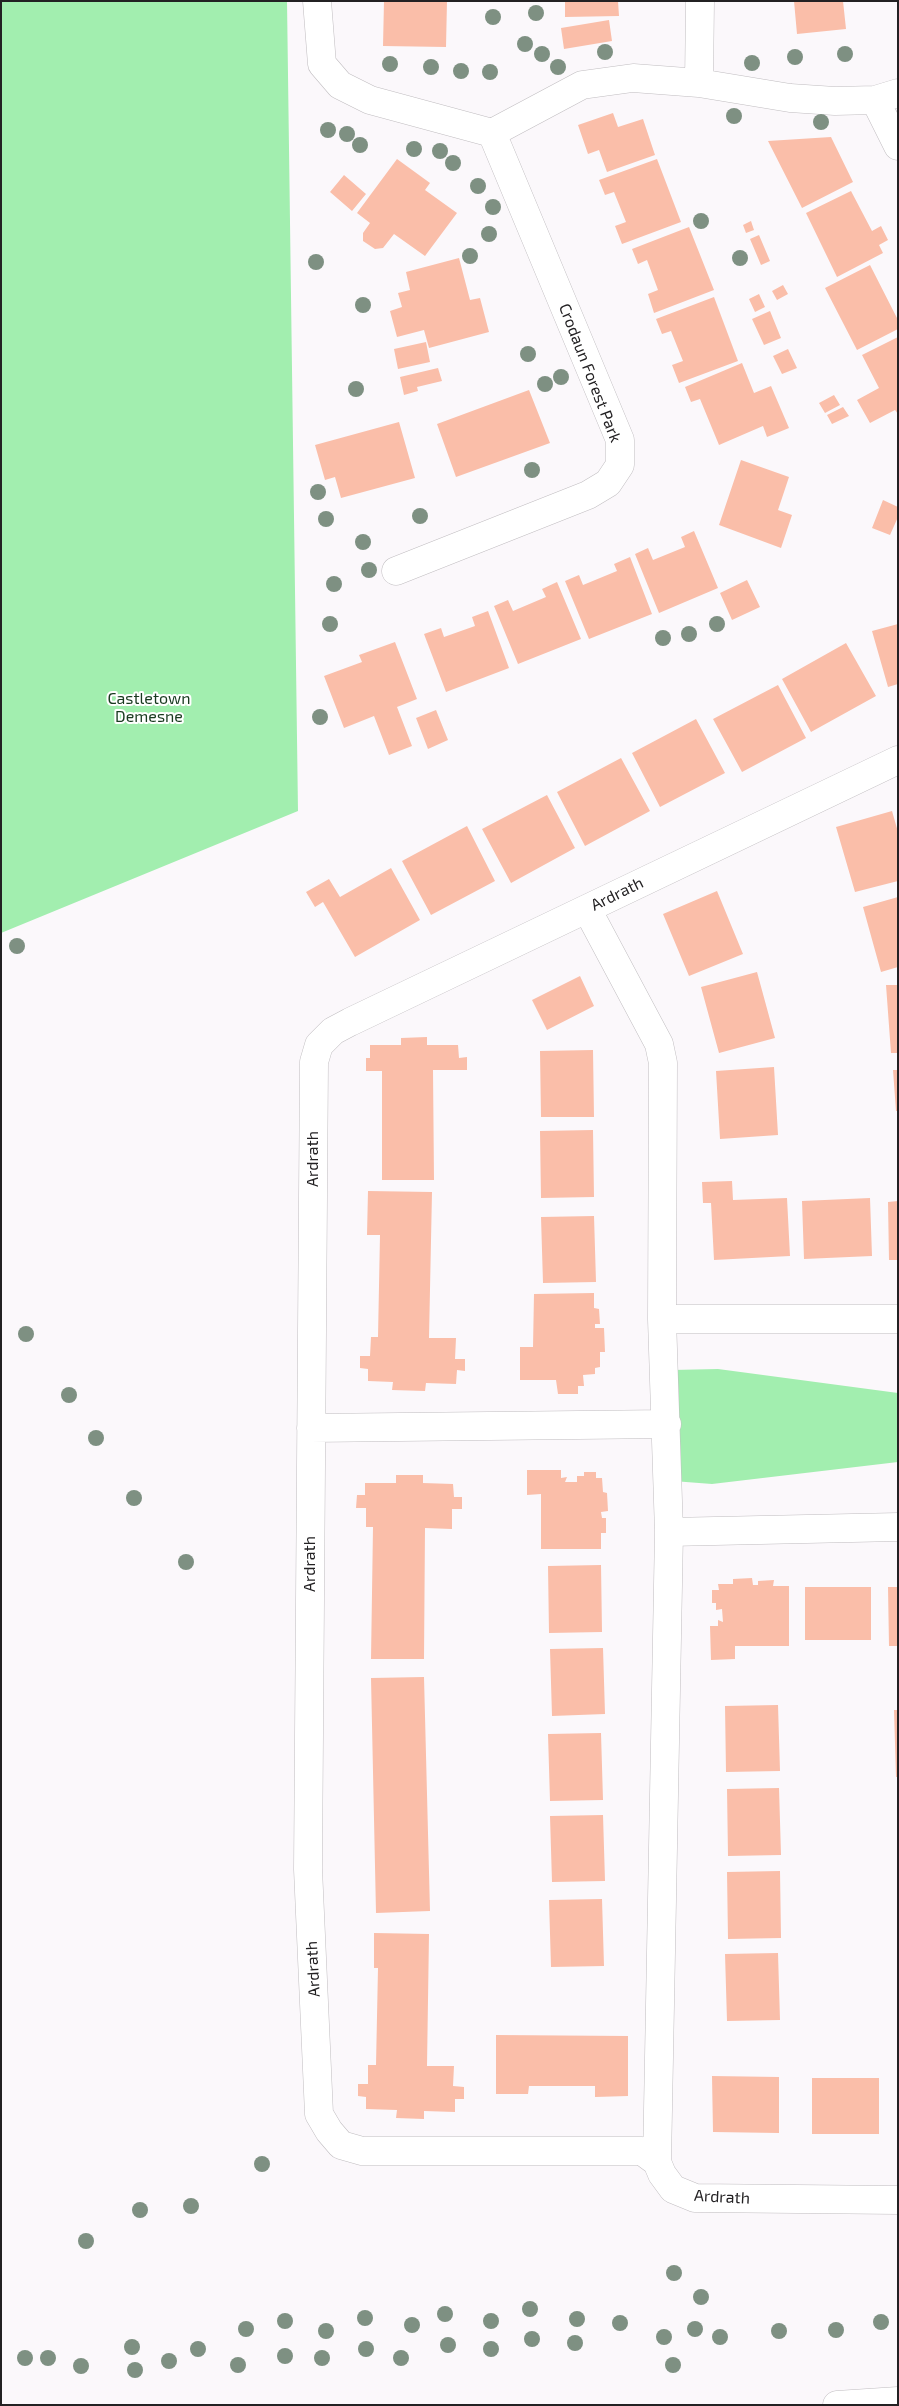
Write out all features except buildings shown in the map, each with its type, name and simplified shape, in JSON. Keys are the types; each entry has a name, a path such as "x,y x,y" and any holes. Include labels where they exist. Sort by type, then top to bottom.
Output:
{"street":[{"path":"317,1 322,64 340,85 370,100 492,133 582,85 633,78 699,83 790,98 835,101 886,96 898,146"},
{"path":"699,83 700,1"},
{"name":"Crodaun Forest Park","path":"396,571 588,495 608,483 620,465 620,440 492,133"},
{"name":"Ardrath","path":"898,760 350,1022 333,1031 319,1045 314,1062 308,1869 319,2114 329,2131 342,2145 362,2151 642,2151 657,2162 662,2174 674,2188 695,2198 898,2200"},
{"path":"587,909 659,1044 663,1064 662,1319 667,1424 669,1532 657,2162"},
{"path":"662,1319 898,1319"},
{"path":"311,1428 667,1424"},
{"path":"669,1532 898,1527"},
{"path":"837,2405 898,2401"}],"green space":[{"name":"Castletown Demesne","path":"1,1 287,1 298,811 1,933"},
{"path":"718,1369 898,1393 898,1462 712,1484 673,1481 672,1370"}]}
